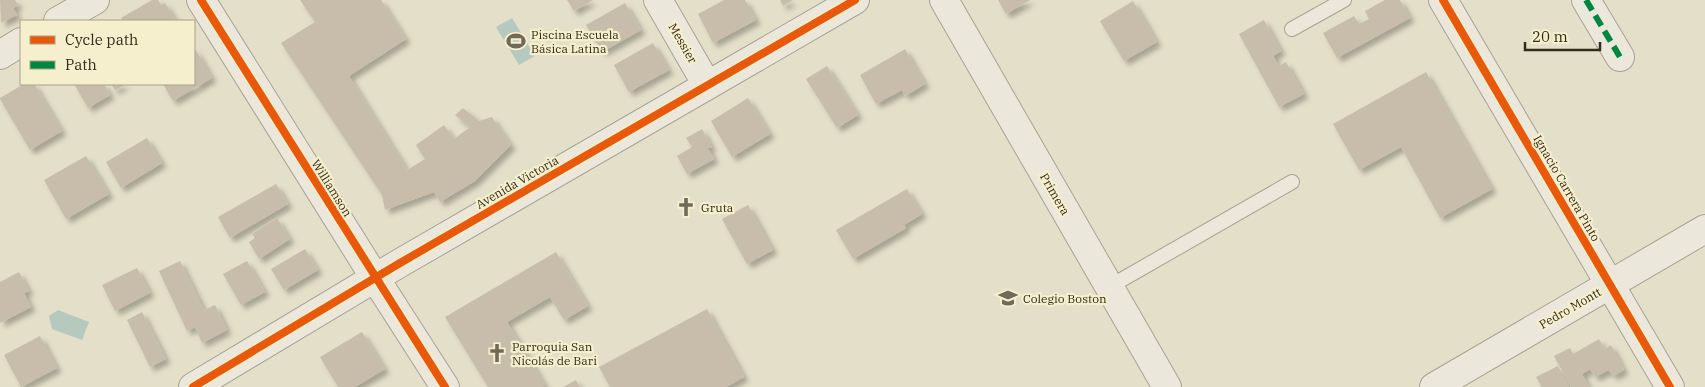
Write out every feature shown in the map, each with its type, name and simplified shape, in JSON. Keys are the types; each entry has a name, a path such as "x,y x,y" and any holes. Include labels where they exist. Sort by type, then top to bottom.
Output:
{"street":[{"path":"60,20 95,0"},
{"name":"Williamson","path":"201,0 445,387"},
{"name":"Messier","path":"658,0 708,86"},
{"name":"Avenida Victoria","path":"193,387 375,278 855,0"},
{"name":"Primera","path":"944,0 1166,387"},
{"name":"Ignacio Carrera Pinto","path":"1443,0 1670,387"},
{"path":"1586,0 1620,57"},
{"path":"0,55 20,43"},
{"name":"Pedro Montt","path":"1434,387 1705,229"}],"lane":[{"path":"1292,29 1344,0"},
{"path":"1109,287 1292,182"}],"shaded area":[{"name":"Piscina Escuela Básica Latina","path":"512,18 535,56 519,65 496,27"},
{"path":"58,310 89,322 82,340 52,329 49,316"}],"building":[{"path":"0,0 15,0 18,5 13,8 17,15 1,23"},
{"path":"152,0 158,0 161,5 165,3 175,20 123,20 121,18"},
{"path":"300,0 381,0 406,39 349,76 407,170 425,159 416,145 444,125 454,139 470,127 455,115 463,108 479,121 492,117 511,145 475,181 440,202 434,192 385,210 382,195 281,43 315,22"},
{"path":"567,0 593,0 574,11"},
{"path":"724,0 745,0 756,20 713,43 698,14"},
{"path":"780,0 793,0 783,6"},
{"path":"998,0 1030,0 1006,14"},
{"path":"1385,0 1400,0 1410,18 1337,58 1323,33 1354,16 1359,24 1369,19 1365,11"},
{"path":"1133,1 1157,42 1124,61 1100,21"},
{"path":"625,3 641,30 602,52 586,25"},
{"path":"1264,20 1281,51 1273,56 1279,66 1286,62 1304,94 1279,107 1239,34"},
{"path":"653,43 669,70 629,92 614,65"},
{"path":"195,49 212,78 173,101 164,85 195,85"},
{"path":"905,49 925,84 905,96 902,90 876,104 860,75"},
{"path":"827,66 858,115 837,128 806,79"},
{"path":"1426,72 1492,189 1440,218 1401,147 1359,170 1333,124"},
{"path":"22,85 35,85 62,131 30,150 0,98"},
{"path":"75,85 105,85 110,95 88,108"},
{"path":"112,85 124,85 115,90"},
{"path":"748,98 770,134 732,157 711,121"},
{"path":"702,129 712,147 708,148 714,159 687,174 677,156 692,147 686,138"},
{"path":"147,138 162,163 121,188 106,162"},
{"path":"86,156 109,194 66,219 44,180"},
{"path":"276,184 288,204 230,238 218,217"},
{"path":"907,189 922,214 904,225 906,228 853,259 836,230"},
{"path":"748,205 773,250 747,264 722,219"},
{"path":"277,218 290,239 259,259 249,242 255,238 252,234"},
{"path":"305,249 318,270 284,290 271,269"},
{"path":"556,252 588,306 564,320 550,297 507,322 545,385 542,387 488,387 445,317"},
{"path":"180,261 204,310 215,305 227,330 202,343 195,327 187,331 159,271"},
{"path":"247,261 265,292 241,305 223,274"},
{"path":"137,268 150,293 115,311 102,285"},
{"path":"19,272 29,291 24,293 31,307 0,323 0,282"},
{"path":"707,309 744,377 726,387 610,387 599,367"},
{"path":"142,312 166,359 150,367 127,320"},
{"path":"362,332 385,369 355,387 338,387 320,357"},
{"path":"40,336 57,368 21,387 4,355"},
{"path":"1599,339 1604,349 1611,345 1624,370 1613,376 1609,370 1595,377 1590,369 1582,374 1589,387 1571,387 1554,356 1570,348 1573,354"},
{"path":"1558,366 1569,387 1542,387 1536,377"},
{"path":"576,380 580,387 563,387"}],"marked path":[{"path":"1586,0 1620,57"}],"cycle path":[{"path":"201,0 445,387"},
{"path":"193,387 400,263 855,0"},
{"path":"1443,0 1670,387"}],"place":[{"name":"Piscina Escuela Básica Latina","path":"516,41"},
{"name":"Gruta","path":"686,207"},
{"name":"Colegio Boston","path":"1008,298"},
{"name":"Parroquia San Nicolás de Bari","path":"497,353"}]}
